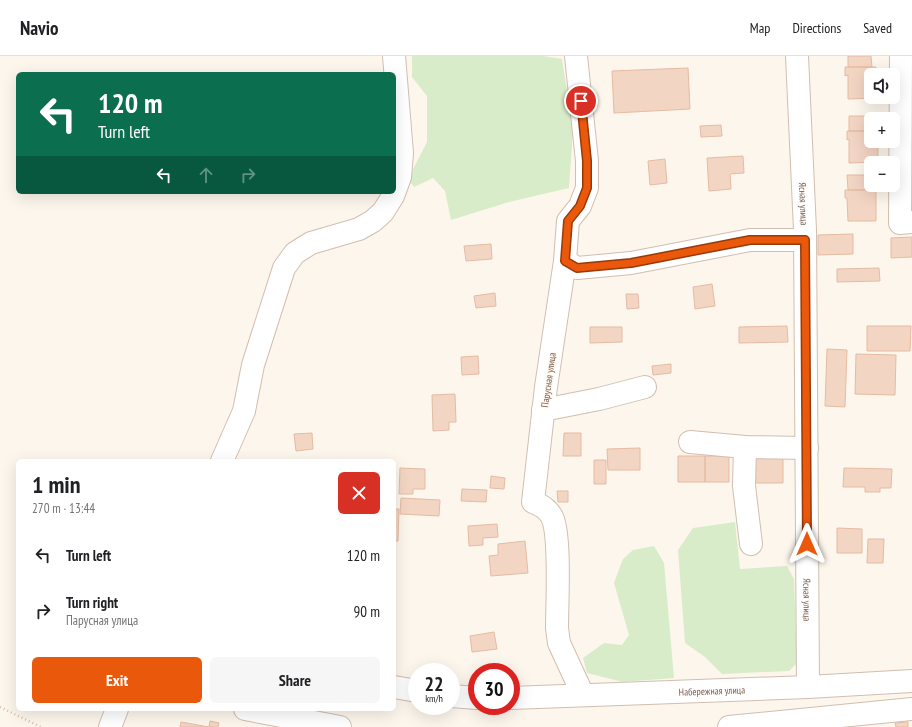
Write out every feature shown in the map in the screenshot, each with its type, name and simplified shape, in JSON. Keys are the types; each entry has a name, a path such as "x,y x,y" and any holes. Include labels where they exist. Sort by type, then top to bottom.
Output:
{"street":[{"path":"394,56 395,72"},
{"name":"Парусная улица","path":"576,56 587,161 587,188 580,206 568,221 565,261 544,410 533,502 545,507 552,518 557,535 557,628 559,643 578,679 583,695"},
{"name":"Ясная улица","path":"797,56 805,240 808,687"},
{"path":"900,56 900,222 912,222"},
{"path":"396,80 402,153 400,177 396,188"},
{"path":"223,459 244,411 253,365 284,268 295,253 311,243 359,229 373,221 383,212 394,194"},
{"path":"565,261 577,268 631,263 750,240 805,240"},
{"path":"544,410 646,387"},
{"path":"690,442 746,447 807,448"},
{"path":"746,447 744,486 751,544"},
{"name":"Набережная улица","path":"520,698 808,687 912,681"},
{"path":"396,687 408,689"},
{"path":"729,727 912,709"},
{"path":"110,727 116,711"},
{"path":"255,711 340,727"}],"path":[{"path":"0,707 41,727"}],"green space":[{"path":"412,56 543,56 562,59 573,130 569,188 509,202 451,220 445,191 433,178 414,187 408,179 427,142 427,96 412,77"},
{"path":"735,522 740,569 787,566 794,579 797,663 789,671 722,674 705,657 685,643 678,550 693,528"},
{"path":"654,546 664,563 674,678 623,682 587,673 583,658 604,643 622,645 629,635 614,583 623,559 633,550"}],"building":[{"path":"848,56 871,56 872,67 848,67"},
{"path":"845,67 876,67 864,68 864,98 848,99 848,75 845,76"},
{"path":"688,68 690,109 614,113 612,71"},
{"path":"849,116 864,116 864,131 849,131"},
{"path":"721,125 722,136 701,137 700,126"},
{"path":"847,131 864,131 864,148 878,148 878,156 864,156 864,162 849,163 849,139 847,140"},
{"path":"743,156 744,173 730,174 731,189 709,191 707,158"},
{"path":"665,159 667,183 650,185 648,161"},
{"path":"847,175 864,175 864,190 848,190"},
{"path":"845,190 864,190 864,192 876,192 876,221 848,221 847,198 845,198"},
{"path":"853,234 853,254 818,255 818,235"},
{"path":"912,237 912,257 891,258 891,238"},
{"path":"491,244 492,259 466,261 464,246"},
{"path":"879,268 880,281 837,282 837,269"},
{"path":"712,284 715,306 695,309 693,287"},
{"path":"495,293 496,306 476,308 474,296"},
{"path":"626,294 638,294 639,308 627,309"},
{"path":"787,326 788,342 739,343 739,327"},
{"path":"867,326 911,326 910,351 867,351"},
{"path":"590,327 622,327 622,342 590,343"},
{"path":"827,349 847,350 845,407 825,406"},
{"path":"856,354 896,355 895,395 855,394"},
{"path":"478,356 479,374 462,375 461,357"},
{"path":"671,364 671,373 653,375 652,366"},
{"path":"455,394 456,422 449,422 449,430 433,431 432,395"},
{"path":"312,433 313,449 296,451 294,434"},
{"path":"564,433 581,433 581,456 563,456"},
{"path":"640,448 640,470 608,470 607,449"},
{"path":"678,456 705,456 705,482 678,482"},
{"path":"705,456 729,456 729,482 705,482"},
{"path":"751,457 783,457 783,483 751,483"},
{"path":"594,460 606,460 606,484 594,484"},
{"path":"400,468 425,469 425,489 413,489 413,494 399,494"},
{"path":"844,468 892,469 891,488 880,488 880,492 865,492 865,487 843,487"},
{"path":"491,476 505,478 504,489 490,488"},
{"path":"462,489 487,490 486,502 461,501"},
{"path":"557,491 568,491 568,502 558,502"},
{"path":"401,498 440,500 439,516 400,514"},
{"path":"396,509 399,509 398,541 396,541"},
{"path":"497,524 498,537 483,538 483,545 469,546 468,526"},
{"path":"837,528 862,529 862,553 837,553"},
{"path":"868,539 884,539 883,563 867,563"},
{"path":"525,541 528,573 491,576 489,556 498,555 498,544"},
{"path":"494,632 497,649 472,652 470,636"},
{"path":"210,721 219,723 218,727 209,727"},
{"path":"181,722 209,727 180,727"},
{"path":"908,722 908,727 896,727 895,723"}],"route":[{"path":"581,101 587,161 587,188 580,206 568,221 565,261 577,268 631,263 686,251 750,240 805,240 807,544"}]}
